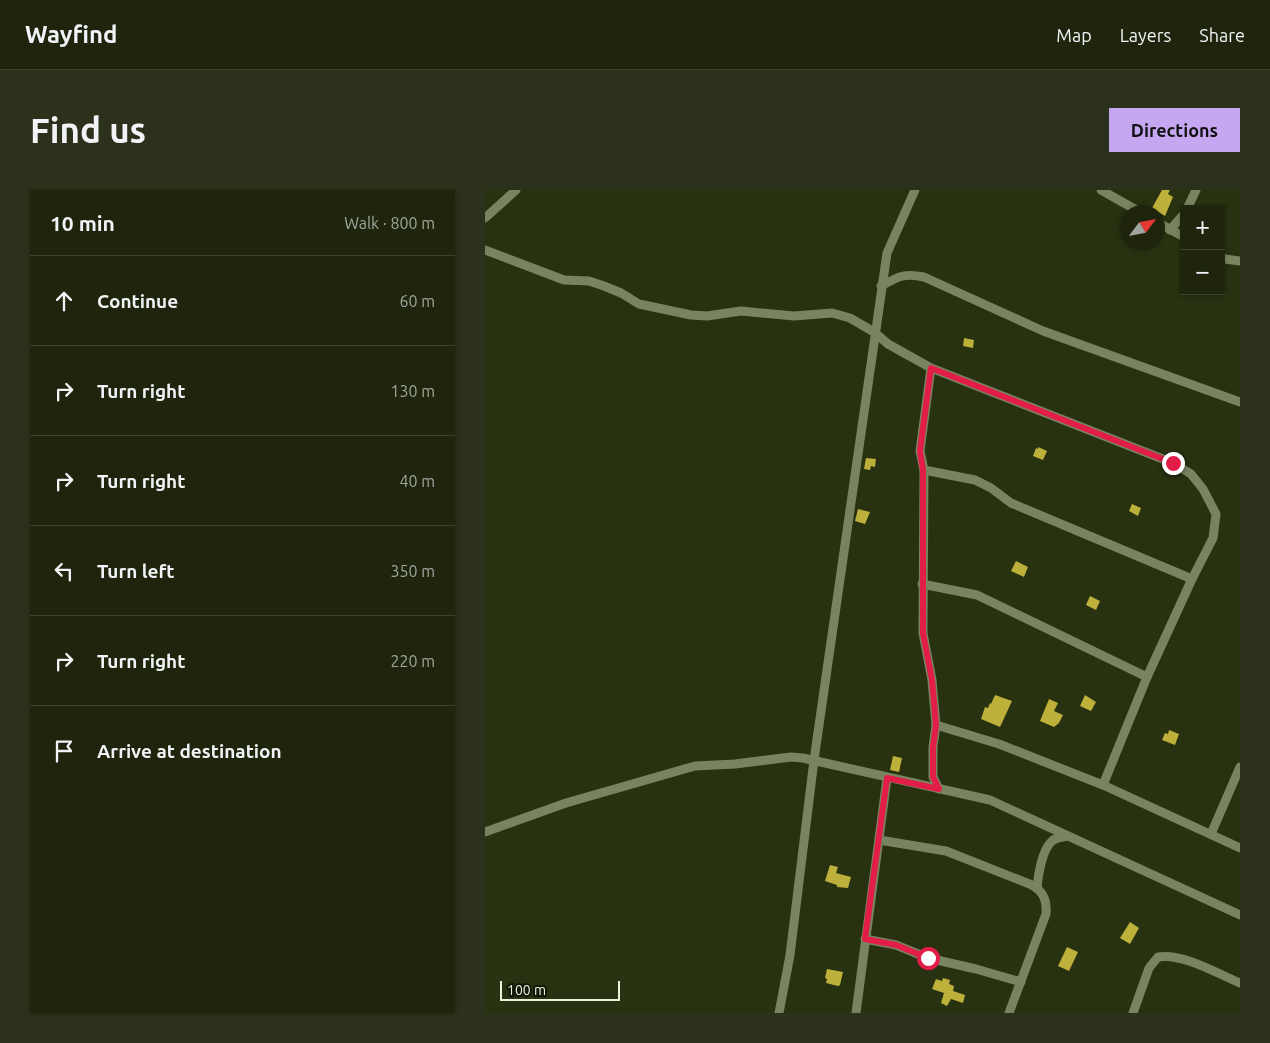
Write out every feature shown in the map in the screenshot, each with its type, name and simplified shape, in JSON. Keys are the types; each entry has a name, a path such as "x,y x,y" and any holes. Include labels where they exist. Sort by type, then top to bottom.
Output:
{"street":[{"path":"485,218 516,190"},
{"path":"904,190 909,202"},
{"path":"779,1013 790,955 814,760 881,286 887,253 915,190"},
{"path":"1101,190 1128,205"},
{"path":"1189,205 1196,190"},
{"path":"1170,230 1180,219"},
{"path":"1165,227 1180,235"},
{"path":"485,250 564,280 589,281 621,293 639,304 671,312 707,316 741,311 794,316 833,312 851,318 874,332 888,344 931,368 1173,463 1191,474 1203,489 1216,514 1213,538 1147,677 1103,784"},
{"path":"1225,259 1240,261"},
{"path":"881,286 901,275 925,277 1043,331 1240,402"},
{"path":"931,368 920,451 923,470 922,584 923,633 932,680 936,725 932,763 933,777 939,789"},
{"path":"923,470 975,480 991,488 1011,503 1192,579"},
{"path":"922,584 977,595 1147,677"},
{"path":"936,725 999,744 1103,784 1240,848"},
{"path":"485,832 566,803 695,766 735,764 791,757 814,760 991,800 1240,915"},
{"path":"1211,834 1240,767"},
{"path":"856,1013 887,778"},
{"path":"1039,822 1053,841"},
{"path":"1037,888 1040,868 1046,852 1057,838 1068,836"},
{"path":"879,840 946,851 1037,888 1047,902 1046,914 1009,1013"},
{"path":"865,939 896,945 928,958 1021,982"},
{"path":"1133,1013 1149,968 1158,957 1168,955 1179,957 1240,983"}],"building":[{"path":"1162,190 1170,190 1168,194 1173,197 1165,216 1165,205 1154,205"},
{"path":"964,338 974,340 973,348 963,346"},
{"path":"1038,447 1047,451 1043,460 1033,456"},
{"path":"866,458 876,459 875,467 871,466 870,470 864,469"},
{"path":"1132,504 1141,508 1138,516 1129,511"},
{"path":"858,509 870,512 865,524 855,521"},
{"path":"1016,561 1028,567 1024,577 1011,571"},
{"path":"1090,596 1100,601 1096,610 1086,605"},
{"path":"995,695 1012,701 1000,727 981,719 985,707 988,708"},
{"path":"1085,695 1096,702 1091,711 1080,706"},
{"path":"1049,699 1058,703 1054,711 1063,715 1059,723 1054,727 1040,721"},
{"path":"1169,730 1179,734 1175,745 1162,740 1165,733 1168,734"},
{"path":"893,756 902,758 899,772 890,770"},
{"path":"830,865 838,867 836,873 851,877 848,888 837,887 837,885 825,881"},
{"path":"1130,922 1139,928 1130,944 1120,938"},
{"path":"1067,947 1078,952 1069,971 1058,966"},
{"path":"827,969 843,972 840,985 826,983"},
{"path":"943,978 950,980 949,984 954,986 953,991 965,995 963,1003 951,999 947,1006 941,1003 944,993 932,989 936,979 942,981"}],"route":[{"path":"928,958 896,945 865,939 887,778 939,789 933,777 932,763 936,725 932,680 923,633 922,584 923,470 920,451 931,368 1173,463"}]}
